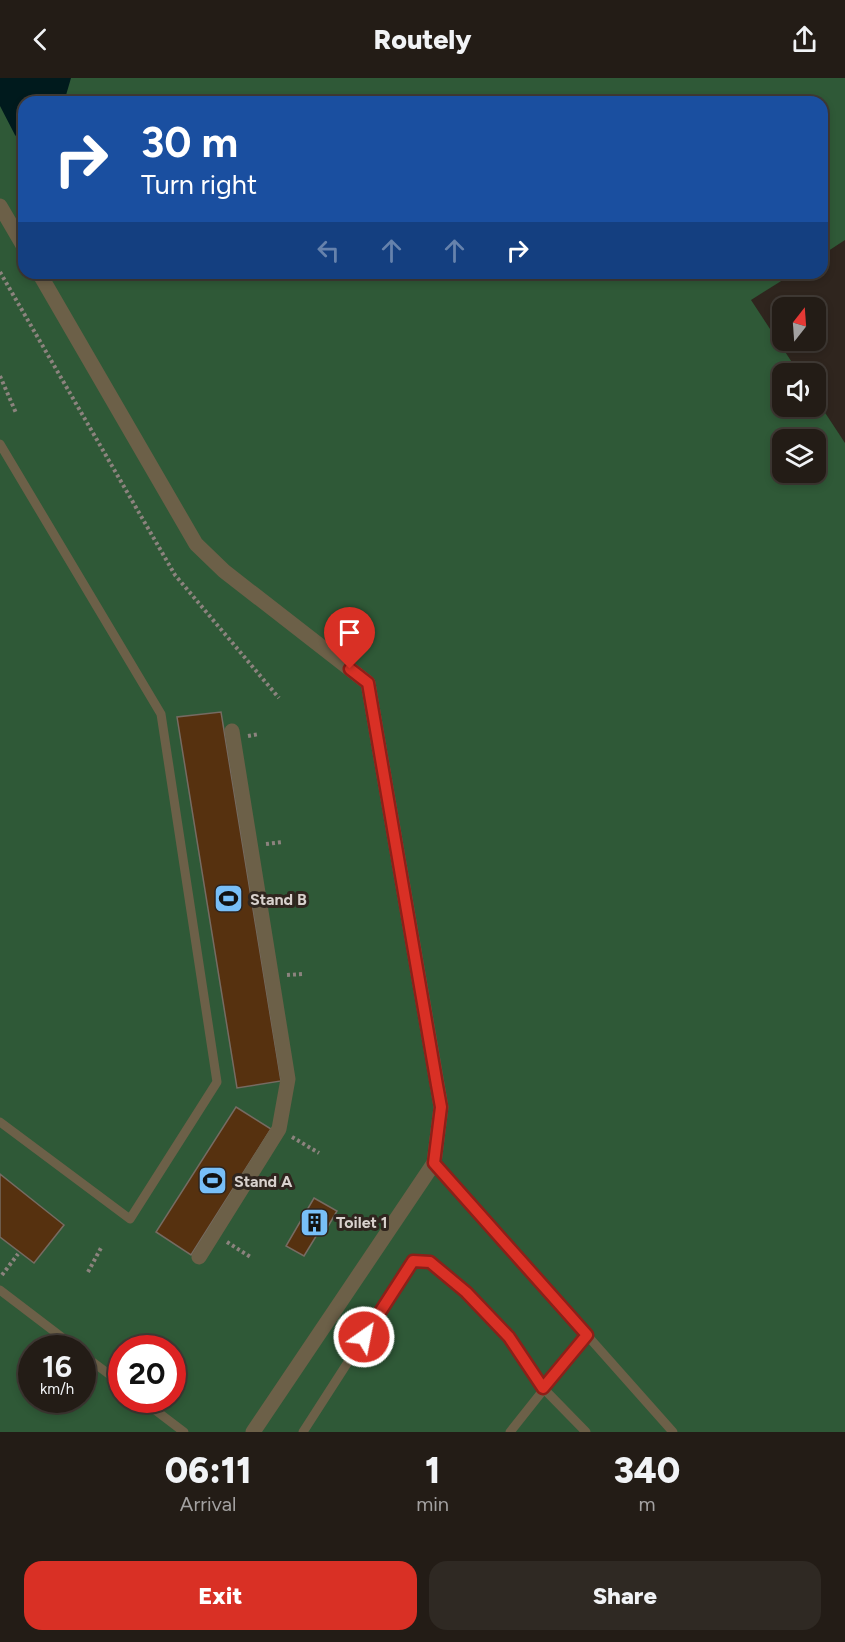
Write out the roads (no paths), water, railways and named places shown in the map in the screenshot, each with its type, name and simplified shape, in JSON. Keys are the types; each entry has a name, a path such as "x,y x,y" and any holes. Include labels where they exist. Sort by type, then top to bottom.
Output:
{"street":[{"path":"0,206 18,237"},
{"path":"42,279 196,544 224,571 368,683 441,1107 434,1163 253,1432"},
{"path":"199,1257 279,1129 288,1079 232,731"}],"lane":[{"path":"0,444 161,714 217,1082 130,1219 0,1122"},
{"path":"434,1163 673,1432"},
{"path":"303,1432 413,1261 430,1262 466,1292 509,1337 543,1388 586,1432"},
{"path":"0,1290 59,1335"},
{"path":"510,1432 587,1335"},
{"path":"159,1413 184,1432"}],"water":[{"path":"0,78 71,78 66,96 18,96 18,138 0,106"}],"place":[{"name":"Stand B","path":"229,899"},
{"name":"Stand A","path":"213,1181"},
{"name":"Toilet 1","path":"315,1222"}]}
